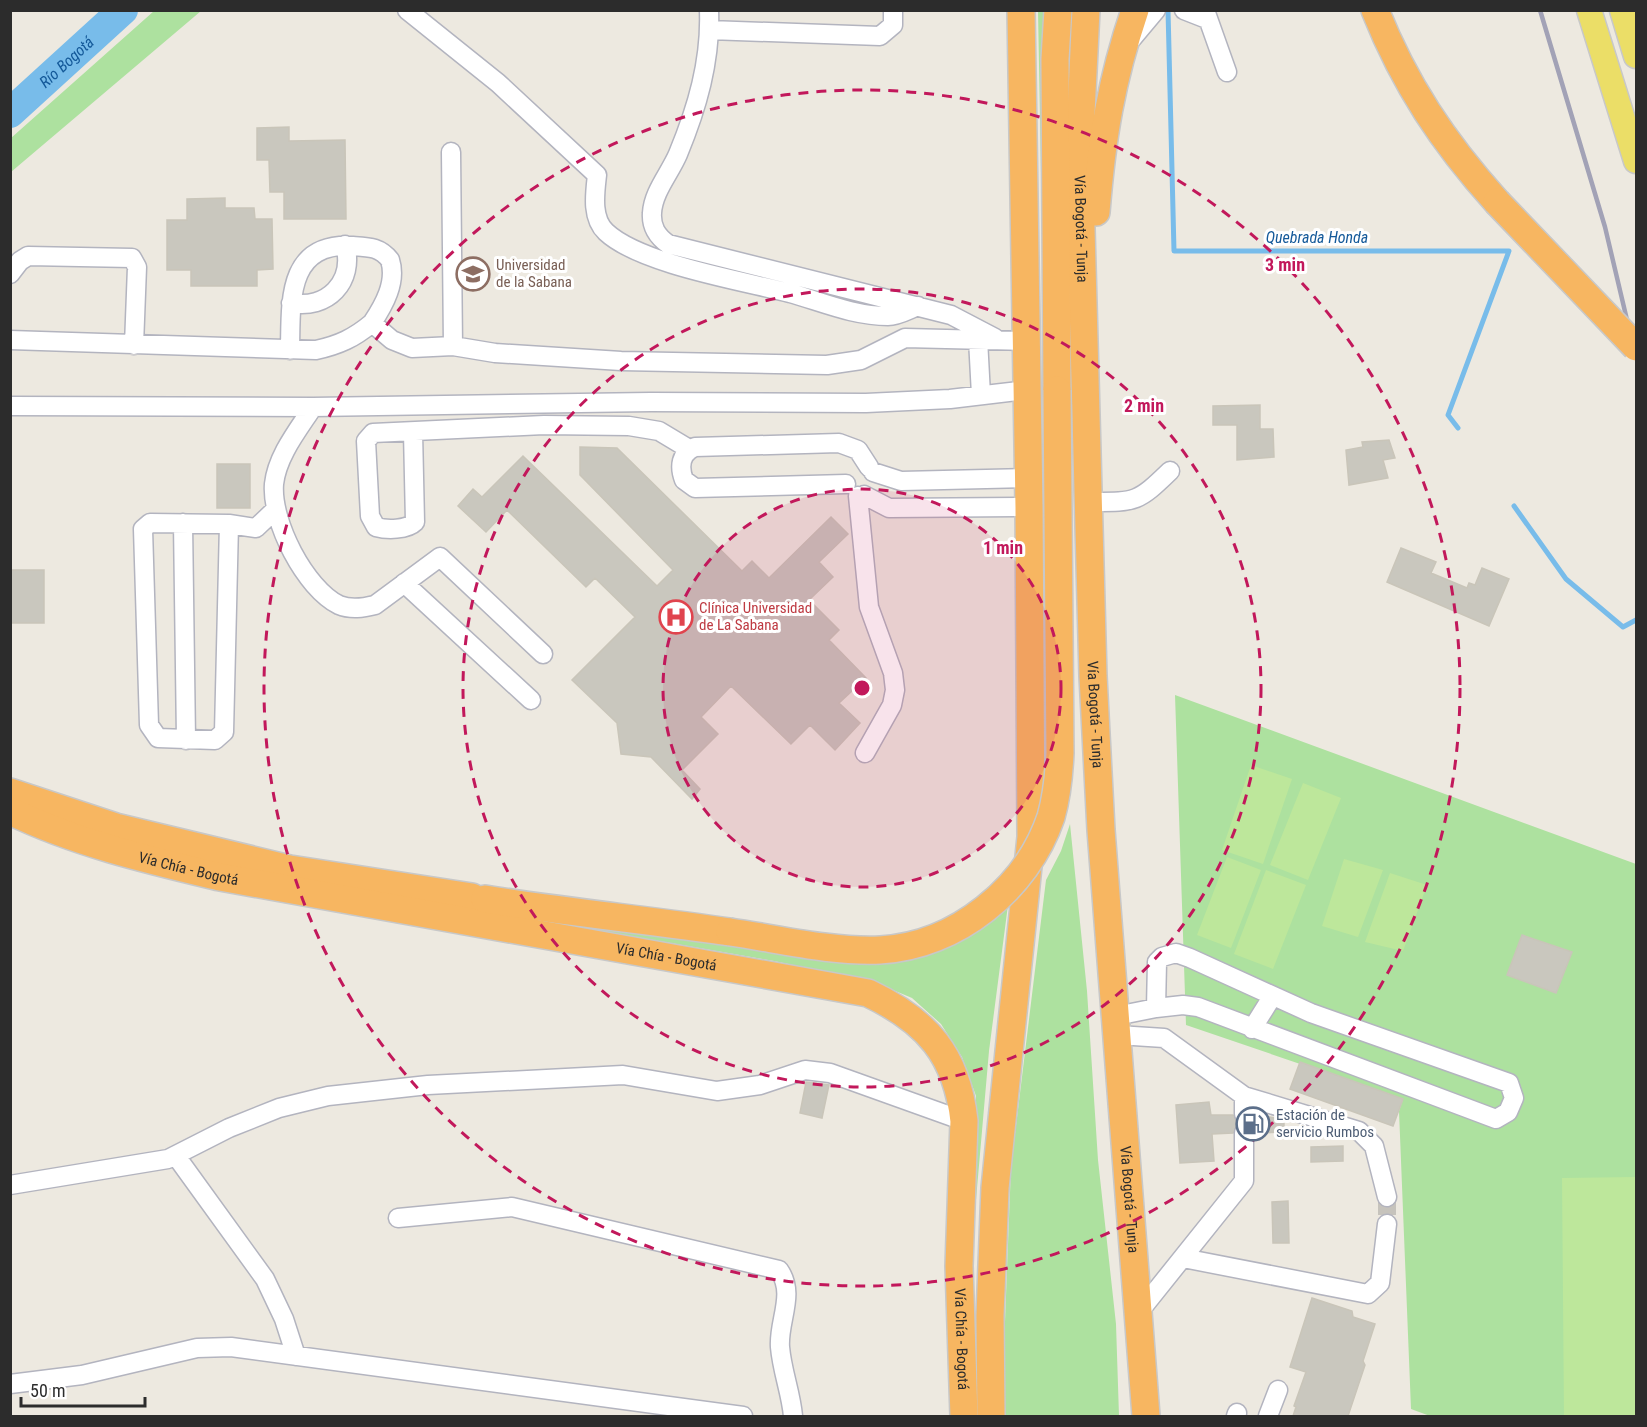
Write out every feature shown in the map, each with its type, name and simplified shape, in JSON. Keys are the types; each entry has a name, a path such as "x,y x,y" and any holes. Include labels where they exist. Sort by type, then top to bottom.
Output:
{"highway":[{"path":"991,1416 990,1316 995,1188 1031,837 1029,478 1021,10"},
{"path":"10,792 116,827 240,856 599,916 637,918 854,950 883,950 923,942 954,929 988,907 1009,887 1036,849 1051,817 1058,785 1060,753 1055,93 1058,10"},
{"name":"Vía Bogotá - Tunja","path":"1086,10 1079,153 1097,746 1146,1416"},
{"path":"1086,334 1104,124 1122,49 1135,10"},
{"path":"1375,10 1409,86 1461,161 1636,347"},
{"name":"Vía Chía - Bogotá","path":"10,811 63,833 142,858 220,877 868,993 899,1008 920,1024 937,1042 957,1080 964,1121 958,1266 964,1416"}],"main road":[{"path":"1589,10 1636,161"},
{"path":"1622,10 1636,56"}],"lane":[{"path":"407,10 498,83 597,175 596,211 598,220 606,232 654,258 918,306 960,318 997,340"},
{"path":"709,10 709,30 702,85 678,155 658,193 652,210 652,221 655,232 668,244 760,277"},
{"path":"709,30 880,36 893,25 893,10"},
{"path":"1122,49 1156,10"},
{"path":"1184,10 1206,15 1227,72"},
{"path":"452,152 453,346"},
{"path":"291,303 312,304 332,295 339,287 348,267 345,245"},
{"path":"10,340 290,350 316,350 335,346 355,337 372,323 380,310 390,283 390,260 378,249 345,245 320,252 309,259 295,278 291,303 290,350"},
{"path":"10,274 20,261 28,256 132,258 137,267 134,345"},
{"path":"372,323 402,346 412,348 453,346 495,353 621,361 827,365 861,360 905,338 1026,341"},
{"path":"978,339 981,394"},
{"path":"10,406 313,407 651,402 866,403 950,399 1027,390"},
{"path":"313,407 277,469 274,483 276,509 299,563 316,586 338,604 355,609 375,605 437,557 441,558 543,654"},
{"path":"413,432 416,522 408,527 376,527 370,516 367,437 373,433 544,425 629,426 659,432 689,449"},
{"path":"839,443 858,450 871,470 876,477 874,489 856,492 695,488 684,480 682,461 689,449 695,447 839,443"},
{"path":"1029,478 937,482 893,480 857,465 845,478 856,492 889,508 1029,507"},
{"path":"1089,502 1123,502 1141,497 1151,491 1170,471"},
{"path":"937,482 938,508"},
{"path":"856,492 869,607 893,673 895,690 892,705 865,753"},
{"path":"229,524 224,732 215,740 158,738 149,725 142,536 150,523 229,524 256,528 276,509"},
{"path":"183,523 186,740"},
{"path":"404,583 531,700"},
{"path":"1117,1026 1156,1008 1183,1005 1198,1007 1496,1119 1506,1115 1512,1105 1514,1093 1509,1083 1272,997 1240,979 1176,953 1162,957 1157,962 1156,1008"},
{"path":"1252,1029 1272,997"},
{"path":"1117,1026 1164,1038 1244,1105 1351,1128 1365,1134 1377,1154 1387,1197"},
{"path":"10,1185 176,1156 229,1128 279,1108 328,1096 428,1085 587,1075 623,1075 717,1091 760,1085 805,1070 830,1073 964,1121"},
{"path":"1139,1312 1245,1181 1245,1133"},
{"path":"176,1156 265,1279 284,1318 296,1356"},
{"path":"398,1218 512,1207 779,1270 788,1289 780,1347 793,1399 794,1416"},
{"path":"1183,1258 1368,1294 1380,1283 1387,1224"},
{"path":"10,1384 82,1375 197,1348 231,1347 743,1416"},
{"path":"1268,1416 1278,1390"}],"green space":[{"path":"154,11 201,11 11,172 11,138"},
{"path":"1038,11 1049,11 1041,173"},
{"path":"1175,695 1636,864 1636,1416 1430,1416 1411,1409 1399,1111 1403,1099 1186,1025"},
{"path":"1251,765 1292,779 1263,864 1222,850"},
{"path":"1303,783 1341,798 1308,880 1270,865"},
{"path":"1070,824 1087,991 1098,1160 1116,1324 1119,1416 1005,1416 1005,1322 1011,1167 1046,880 1061,851"},
{"path":"1227,857 1261,870 1231,948 1197,935"},
{"path":"1344,859 1383,870 1358,937 1322,926"},
{"path":"1266,870 1306,885 1273,969 1234,954"},
{"path":"1390,873 1427,885 1403,951 1365,942"},
{"path":"360,889 852,957 1008,905 989,1051 975,1211 976,1096 962,1057 941,1024 912,998 874,982 774,961"},
{"path":"1636,1177 1636,1416 1564,1416 1562,1178"}],"building":[{"path":"289,127 289,141 345,140 346,219 284,219 284,192 270,192 269,160 257,160 257,128"},
{"path":"225,198 225,208 254,208 255,219 272,219 273,269 257,270 257,286 191,286 191,270 167,270 167,220 187,220 187,199"},
{"path":"1260,405 1260,429 1273,429 1274,457 1237,460 1237,425 1213,425 1213,406"},
{"path":"1389,440 1395,458 1383,460 1388,478 1349,485 1346,450 1363,447 1362,442"},
{"path":"580,447 617,448 742,571 752,561 769,578 831,517 848,534 819,562 833,577 809,600 839,630 829,640 866,678 839,703 860,723 835,750 810,725 791,744 731,686 701,717 718,734 682,770 700,789 692,799 651,757 621,754 617,723 572,680 635,617 595,578 586,587 507,510 486,532 458,506 473,489 482,497 523,456 657,586 673,570 580,475"},
{"path":"217,464 250,464 250,508 217,508"},
{"path":"1401,548 1436,562 1431,573 1467,588 1469,583 1475,585 1482,568 1509,579 1489,626 1387,582"},
{"path":"10,570 44,570 44,623 10,623"},
{"path":"1522,935 1572,952 1556,993 1507,975"},
{"path":"1300,1062 1403,1099 1393,1126 1290,1089"},
{"path":"806,1082 829,1085 822,1118 800,1113"},
{"path":"1209,1102 1211,1115 1233,1115 1238,1124 1233,1133 1212,1134 1214,1161 1180,1163 1176,1105"},
{"path":"1255,1114 1284,1120 1284,1132 1255,1133 1250,1124"},
{"path":"1343,1146 1343,1161 1311,1162 1311,1147"},
{"path":"1288,1201 1289,1243 1273,1243 1272,1202"},
{"path":"1312,1298 1352,1311 1353,1317 1375,1324 1363,1361 1365,1365 1348,1416 1293,1416 1296,1407 1294,1406 1306,1372 1290,1367"}],"waterway":[{"name":"Río Bogotá","path":"10,113 123,10"},
{"name":"Quebrada Honda","path":"1168,10 1174,251 1509,251 1448,415 1458,428"},
{"name":"Quebrada Honda","path":"1514,506 1566,579 1623,627 1636,620"}],"tunnel":[{"path":"1387,1197 1387,1224"}],"railway":[{"path":"1540,10 1605,227 1636,358"}],"place":[{"name":"Universidad de la Sabana","path":"473,274"},
{"name":"Clínica Universidad de La Sabana","path":"676,617"},
{"name":"Estación de servicio Rumbos","path":"1253,1124"}]}
